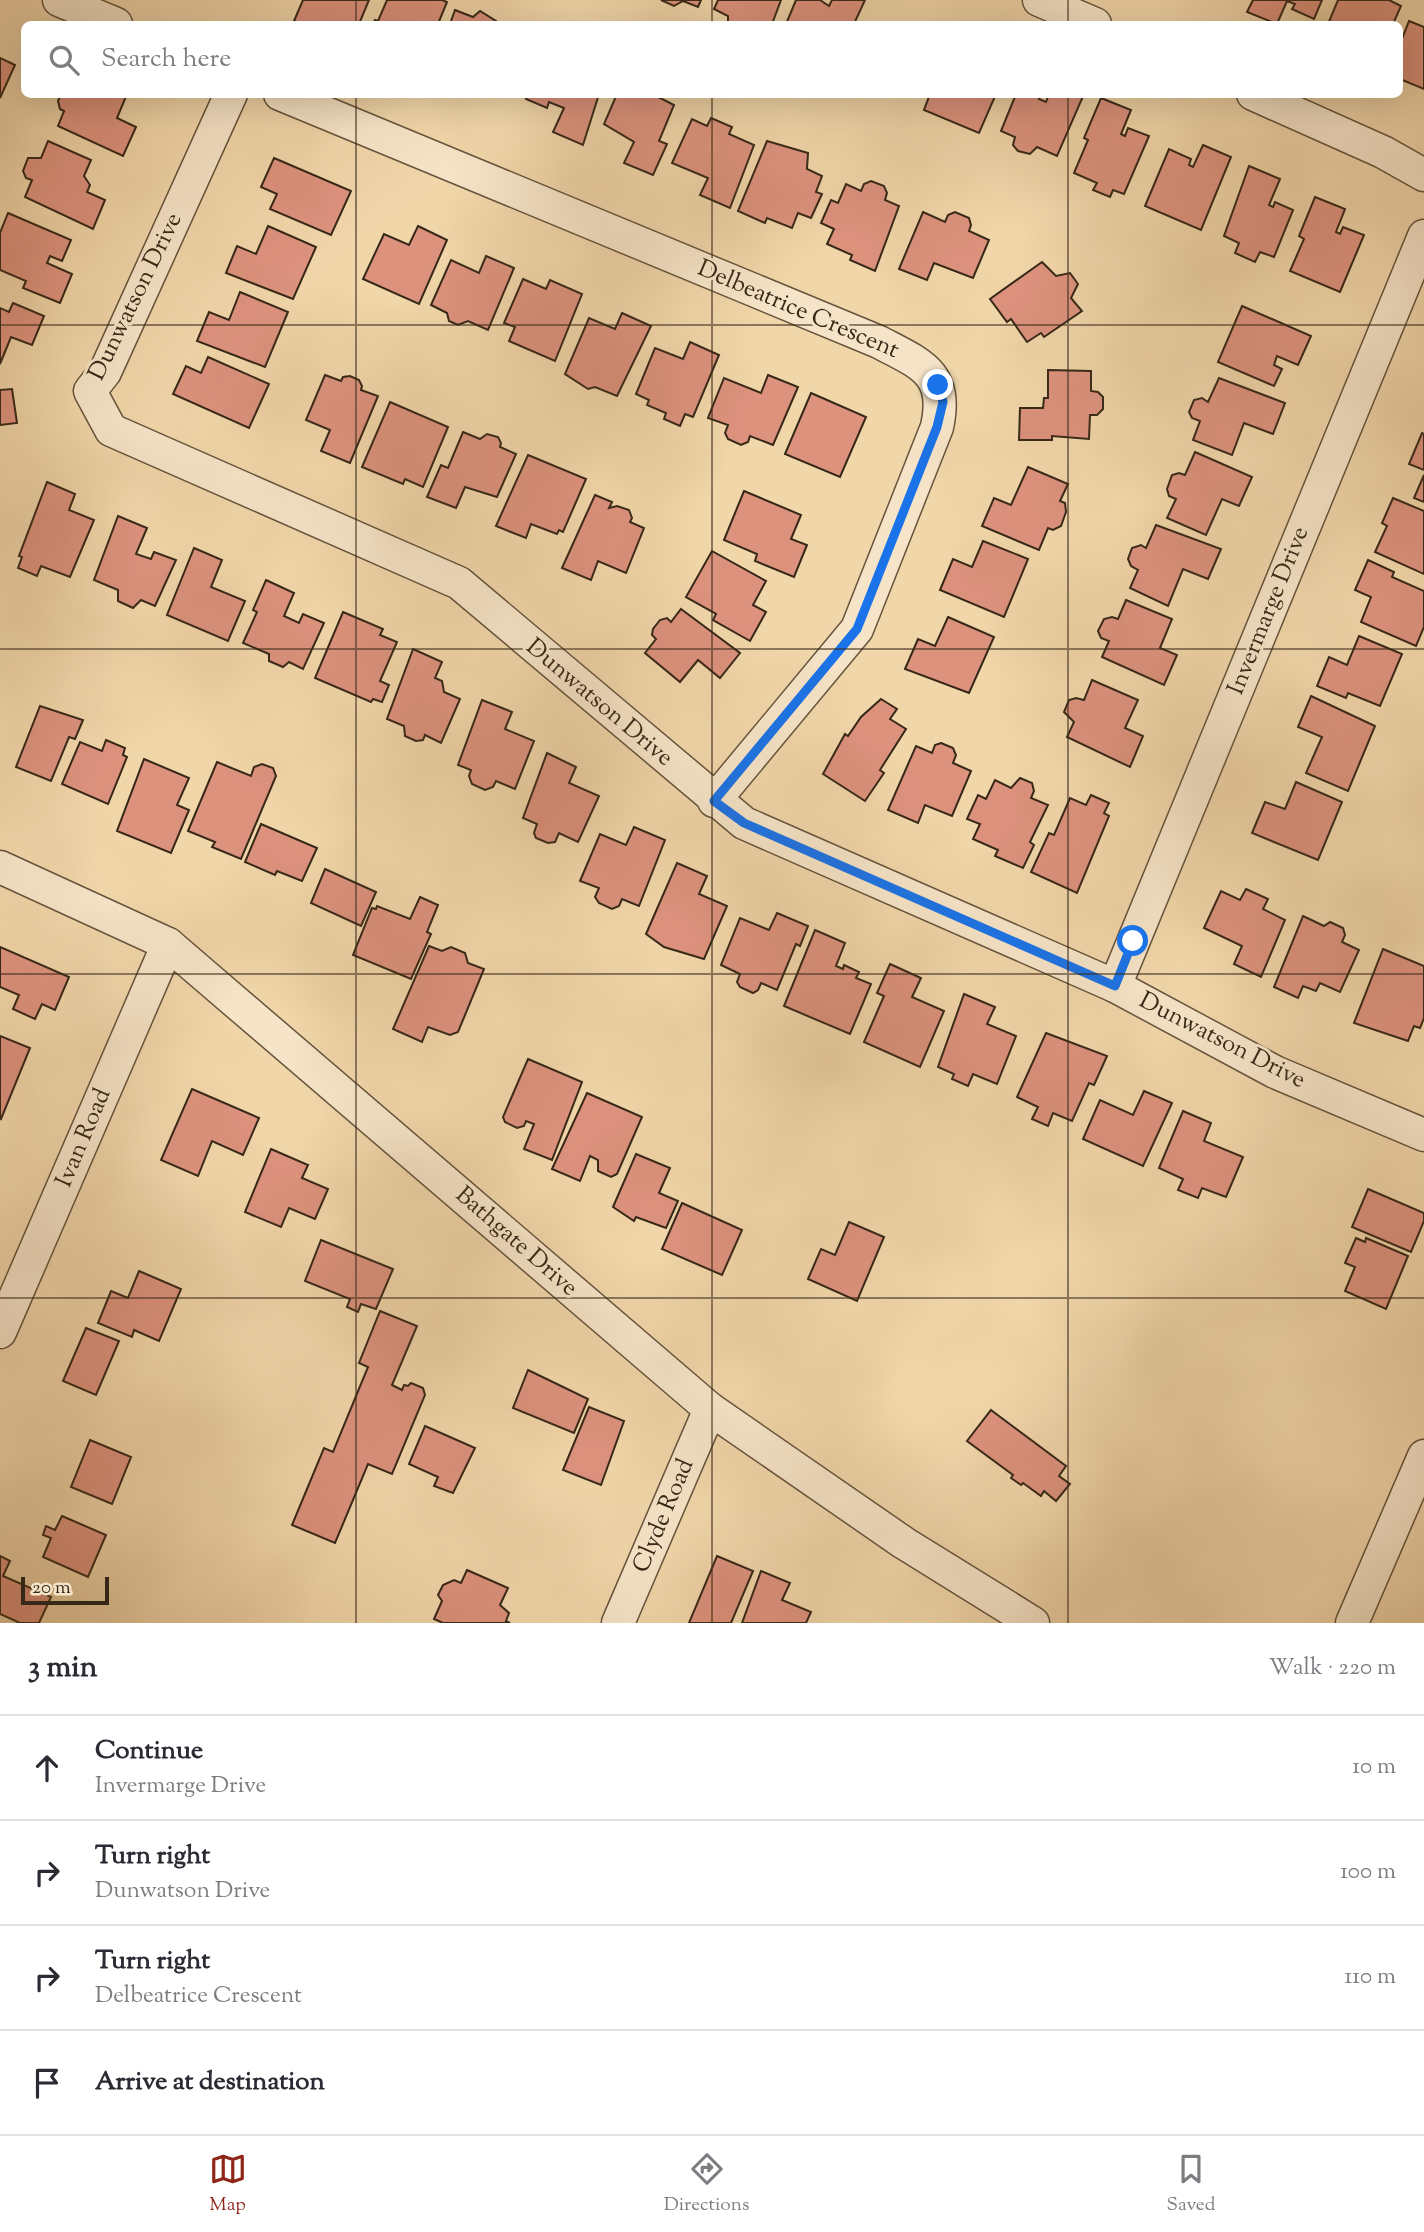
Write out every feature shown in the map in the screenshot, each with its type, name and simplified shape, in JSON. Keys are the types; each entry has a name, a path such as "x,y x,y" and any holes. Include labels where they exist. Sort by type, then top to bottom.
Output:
{"street":[{"path":"60,0 109,21"},
{"path":"1039,0 1088,21"},
{"name":"Dunwatson Drive","path":"229,98 105,372 90,391 111,430 459,583 714,801 744,823 1115,986 1275,1072 1424,1135"},
{"name":"Delbeatrice Crescent","path":"290,98 879,342 915,360 930,372 938,385 943,402 937,427 857,629 714,801"},
{"path":"1262,98 1383,152 1424,175"},
{"name":"Invermarge Drive","path":"1115,986 1424,236"},
{"name":"Bathgate Drive","path":"0,867 168,944 710,1409 904,1543 1033,1623"},
{"name":"Ivan Road","path":"0,1332 168,944"},
{"name":"Clyde Road","path":"618,1623 710,1409"},
{"path":"1352,1623 1424,1456"}],"building":[{"path":"303,0 369,0 360,21 294,21"},
{"path":"387,0 447,2 439,21 378,21"},
{"path":"661,0 701,0 698,7 683,1 674,6"},
{"path":"718,0 781,0 773,21 728,21 728,16 714,9"},
{"path":"796,0 820,0 829,6 832,0 865,0 855,21 787,21"},
{"path":"1253,0 1322,0 1314,19 1292,9 1295,4 1287,1 1278,21 1270,21 1247,12"},
{"path":"1338,0 1389,0 1401,6 1394,21 1329,21"},
{"path":"455,10 473,17 480,11 496,21 451,21"},
{"path":"1409,21 1424,27 1424,89 1403,80 1403,36"},
{"path":"0,58 15,65 0,98"},
{"path":"59,98 125,98 117,118 136,127 123,156 58,126 64,111 60,109"},
{"path":"598,98 583,145 553,132 564,108 549,102 547,108 526,99"},
{"path":"615,98 660,98 674,105 659,141 667,144 653,175 624,163 634,142 604,124"},
{"path":"928,98 994,98 979,133 924,110"},
{"path":"1014,98 1040,98 1046,102 1048,98 1082,98 1057,156 1037,147 1030,154 1018,151 1013,145 1015,137 1001,131"},
{"path":"1101,98 1131,110 1121,134 1125,136 1128,128 1149,136 1124,194 1113,190 1110,197 1093,190 1097,183 1074,173 1088,140 1084,138"},
{"path":"711,118 732,127 729,134 754,145 730,208 700,195 708,178 672,163 692,119 707,126"},
{"path":"48,141 91,160 84,176 90,185 87,192 105,200 93,229 25,197 32,180 26,178 23,171 28,158 41,158"},
{"path":"767,141 808,153 807,169 822,176 816,192 822,194 811,218 798,213 792,228 767,218 765,223 738,211"},
{"path":"1203,145 1231,157 1201,230 1145,206 1169,149 1191,159 1189,165 1193,167"},
{"path":"274,158 351,191 331,235 270,209 277,194 261,187"},
{"path":"1249,166 1280,179 1269,205 1273,207 1275,202 1293,210 1274,257 1260,252 1255,262 1235,253 1239,243 1224,236"},
{"path":"871,181 884,186 887,193 885,200 899,206 875,271 850,260 852,255 827,244 834,229 821,223 831,200 838,203 846,184 861,191 864,184"},
{"path":"1315,197 1345,209 1336,232 1340,234 1343,227 1364,235 1340,292 1290,271 1304,239 1299,236"},
{"path":"923,212 945,222 948,215 955,212 969,218 969,231 989,240 973,278 934,263 927,280 899,269"},
{"path":"8,213 71,240 62,261 50,256 47,263 72,274 60,303 23,288 26,281 0,270 0,233"},
{"path":"268,226 316,247 293,299 226,273 237,246 256,254"},
{"path":"418,226 447,240 419,304 363,279 384,234 409,245"},
{"path":"486,256 514,268 488,330 468,321 458,325 449,321 447,313 431,305 451,260 479,273"},
{"path":"1042,262 1056,276 1070,273 1078,284 1071,298 1082,311 1044,337 1041,333 1027,342 1011,319 1007,322 990,299"},
{"path":"523,279 546,289 550,280 582,294 555,361 509,341 515,327 504,323"},
{"path":"240,292 288,312 265,367 197,341 209,312 229,320"},
{"path":"13,303 44,316 32,345 11,337 0,364 0,308 9,312"},
{"path":"1242,306 1311,336 1298,365 1277,356 1274,365 1282,369 1274,386 1218,362"},
{"path":"622,313 651,326 617,396 595,387 588,389 565,374 589,318 615,329"},
{"path":"690,342 719,355 693,417 685,414 680,426 664,419 666,413 647,405 649,400 636,394 655,348 683,359"},
{"path":"208,357 269,384 249,428 173,394 186,366 201,373"},
{"path":"1048,370 1091,371 1091,391 1098,392 1103,397 1103,409 1097,415 1090,415 1089,439 1052,436 1052,440 1019,440 1020,408 1043,408 1044,398 1048,398"},
{"path":"325,375 341,381 343,377 350,376 359,380 361,390 378,396 350,463 321,451 330,430 306,420"},
{"path":"768,375 798,387 773,445 750,436 748,442 741,445 728,439 725,433 728,425 708,418 724,378 761,393"},
{"path":"1219,378 1285,403 1273,434 1244,423 1232,455 1193,440 1200,421 1192,418 1189,412 1194,400 1202,398 1208,402"},
{"path":"12,389 17,423 0,425 0,390"},
{"path":"811,393 866,417 840,477 785,454"},
{"path":"390,402 448,427 423,487 405,479 403,484 362,467"},
{"path":"463,432 480,439 487,434 498,437 500,447 516,454 497,497 465,487 456,508 427,497 441,465 448,468"},
{"path":"1422,433 1424,434 1424,470 1409,464"},
{"path":"1195,452 1252,477 1239,506 1222,499 1206,535 1167,518 1176,499 1169,496 1167,489 1172,475 1185,475"},
{"path":"528,455 586,479 563,532 559,530 557,534 531,524 526,538 496,526"},
{"path":"1028,467 1068,484 1060,501 1065,503 1066,512 1061,526 1053,530 1048,528 1039,550 982,526 994,498 1011,505"},
{"path":"1424,475 1424,502 1414,498"},
{"path":"47,482 75,494 69,510 94,520 70,577 41,566 37,576 18,568 22,557 19,556"},
{"path":"744,491 801,515 791,539 807,545 794,577 755,561 757,554 724,540"},
{"path":"595,495 612,502 609,508 617,506 629,510 632,518 630,522 644,528 626,573 598,561 591,580 562,568"},
{"path":"1393,498 1424,511 1424,574 1375,552 1387,526 1382,523"},
{"path":"118,516 147,528 136,554 151,559 154,552 176,560 155,606 141,600 133,608 118,601 118,590 94,580"},
{"path":"1156,525 1221,549 1208,579 1183,569 1168,606 1130,588 1138,570 1131,566 1128,559 1132,548 1141,545 1146,548"},
{"path":"983,541 1028,559 1004,617 940,590 953,559 972,567"},
{"path":"194,548 222,560 211,587 245,601 228,641 167,615"},
{"path":"712,551 766,581 753,605 766,612 750,641 713,620 716,614 686,597"},
{"path":"1368,560 1394,572 1392,577 1424,591 1424,627 1416,646 1361,622 1371,597 1355,590"},
{"path":"266,580 294,593 284,616 299,623 303,614 324,623 303,669 289,662 283,667 269,661 269,654 243,643 257,612 253,610"},
{"path":"1126,600 1172,619 1160,648 1177,655 1164,685 1102,657 1109,641 1101,638 1098,631 1104,619 1118,619"},
{"path":"681,609 740,653 720,678 698,660 680,682 645,653 656,639 652,635 653,629 660,620 667,618 671,622"},
{"path":"343,612 383,629 380,635 397,642 380,681 389,685 382,702 373,699 371,702 315,678"},
{"path":"948,617 994,637 969,693 905,669 918,639 935,646"},
{"path":"1359,636 1402,654 1380,706 1348,693 1346,698 1317,686 1329,657 1347,665"},
{"path":"413,649 442,662 435,678 442,681 444,692 460,699 441,743 425,735 423,740 416,741 405,736 404,726 387,719"},
{"path":"1092,680 1138,700 1125,728 1143,736 1130,767 1067,737 1074,722 1064,712 1069,700 1084,700"},
{"path":"1311,696 1375,726 1348,791 1306,773 1322,737 1298,727"},
{"path":"881,699 897,709 890,719 906,729 880,770 884,773 865,801 823,774 845,734 848,736 861,717"},
{"path":"482,700 512,712 505,729 534,741 515,789 496,781 493,787 485,790 472,784 469,776 471,770 458,765"},
{"path":"40,706 83,720 75,739 69,737 51,781 16,767"},
{"path":"106,740 125,748 123,755 127,757 108,804 62,784 80,742 102,751"},
{"path":"941,743 953,748 956,755 953,763 971,771 952,816 925,805 918,823 888,810 916,746 932,753 935,745"},
{"path":"547,753 576,767 569,783 599,796 578,842 559,833 555,842 548,843 536,838 534,833 537,824 523,818"},
{"path":"144,759 189,778 177,805 189,810 171,853 117,831"},
{"path":"217,762 251,776 254,767 262,764 273,768 276,776 241,859 212,847 215,842 188,831"},
{"path":"1020,778 1032,783 1034,791 1031,798 1048,805 1030,842 1034,845 1023,868 995,856 998,850 973,839 980,824 967,819 978,795 986,799 995,780 1011,788"},
{"path":"1296,782 1342,802 1318,860 1252,833 1265,802 1285,809"},
{"path":"1091,795 1109,803 1104,813 1109,816 1077,893 1031,872 1049,833 1054,835 1070,798 1086,805"},
{"path":"261,824 317,848 302,881 277,871 275,875 245,862"},
{"path":"634,827 665,840 639,906 622,899 619,906 612,909 599,903 595,897 599,888 580,881 600,834 626,845"},
{"path":"677,863 707,876 699,894 727,906 704,959 664,947 646,934"},
{"path":"325,869 376,892 361,926 311,903"},
{"path":"1246,889 1268,899 1263,909 1285,920 1261,977 1234,964 1242,946 1204,928 1221,891 1240,900"},
{"path":"420,897 438,905 427,932 431,934 411,979 353,955 372,908 376,909 377,906 410,919"},
{"path":"777,913 808,926 800,946 796,944 777,990 761,983 753,993 740,987 737,982 740,974 721,965 740,918 769,930"},
{"path":"1303,916 1324,926 1330,922 1343,928 1345,935 1342,942 1359,950 1340,992 1320,983 1316,991 1303,986 1298,998 1274,987"},
{"path":"815,930 845,943 836,966 843,969 844,965 859,972 856,978 871,984 850,1034 784,1006"},
{"path":"429,946 442,951 451,947 465,953 468,963 484,969 458,1032 450,1035 428,1027 422,1042 393,1029"},
{"path":"0,947 69,977 55,1010 42,1004 35,1019 13,1009 19,995 0,987"},
{"path":"1383,949 1424,966 1424,1018 1420,1028 1414,1026 1408,1041 1354,1023"},
{"path":"890,964 921,978 912,997 944,1011 920,1067 864,1042 884,996 877,993"},
{"path":"964,994 995,1007 987,1024 1016,1036 997,1084 973,1074 968,1086 952,1079 954,1074 938,1067"},
{"path":"1046,1033 1107,1056 1094,1085 1089,1083 1072,1121 1053,1113 1048,1126 1032,1119 1038,1107 1017,1097"},
{"path":"0,1036 30,1048 1,1119 0,1118"},
{"path":"528,1059 582,1082 552,1160 524,1149 534,1124 526,1121 524,1126 517,1128 505,1122 503,1117"},
{"path":"192,1089 259,1118 243,1155 212,1141 198,1176 161,1160"},
{"path":"1144,1091 1172,1103 1143,1166 1083,1139 1100,1100 1133,1115"},
{"path":"587,1093 642,1117 617,1174 611,1177 598,1171 598,1160 590,1156 580,1181 552,1169"},
{"path":"1183,1111 1211,1123 1204,1141 1243,1157 1226,1197 1202,1188 1198,1198 1178,1190 1183,1179 1159,1168"},
{"path":"271,1149 308,1165 302,1178 328,1189 315,1219 289,1208 281,1227 245,1212"},
{"path":"636,1154 670,1168 659,1193 678,1201 666,1228 636,1217 634,1221 613,1207"},
{"path":"1368,1189 1424,1213 1424,1221 1411,1252 1352,1227"},
{"path":"682,1203 742,1230 722,1275 662,1249"},
{"path":"849,1222 884,1237 857,1301 808,1279 821,1249 835,1255"},
{"path":"1356,1238 1365,1242 1366,1238 1408,1256 1386,1309 1345,1291 1355,1267 1345,1263"},
{"path":"321,1240 393,1269 376,1309 361,1304 358,1312 347,1307 350,1299 305,1281"},
{"path":"139,1271 181,1289 159,1341 134,1330 132,1337 98,1323 111,1291 128,1298"},
{"path":"380,1311 417,1326 392,1385 402,1390 404,1385 411,1383 423,1388 425,1395 392,1474 368,1464 335,1543 292,1525 324,1448 333,1452 368,1367 359,1363"},
{"path":"86,1328 119,1341 96,1395 63,1381"},
{"path":"528,1370 588,1399 574,1433 513,1408"},
{"path":"589,1407 624,1421 601,1485 563,1470"},
{"path":"991,1410 1066,1466 1059,1476 1070,1484 1056,1501 1044,1491 1041,1496 1023,1483 1021,1485 1011,1478 1013,1475 967,1441"},
{"path":"425,1426 475,1448 453,1493 434,1486 438,1477 409,1464"},
{"path":"90,1440 131,1457 112,1504 71,1487"},
{"path":"62,1516 106,1535 88,1577 43,1557 51,1538 43,1535 46,1526 55,1530"},
{"path":"0,1556 10,1561 3,1576 51,1597 39,1623 20,1623 0,1614"},
{"path":"717,1556 753,1571 731,1623 689,1623"},
{"path":"467,1570 508,1588 500,1605 509,1613 506,1621 510,1623 443,1623 434,1619 442,1601 438,1595 443,1585 454,1580 461,1583"},
{"path":"761,1571 790,1583 782,1600 811,1612 806,1623 742,1623"}],"route":[{"path":"938,385 943,402 937,427 857,629 714,801 744,823 1115,986 1133,941"}]}
